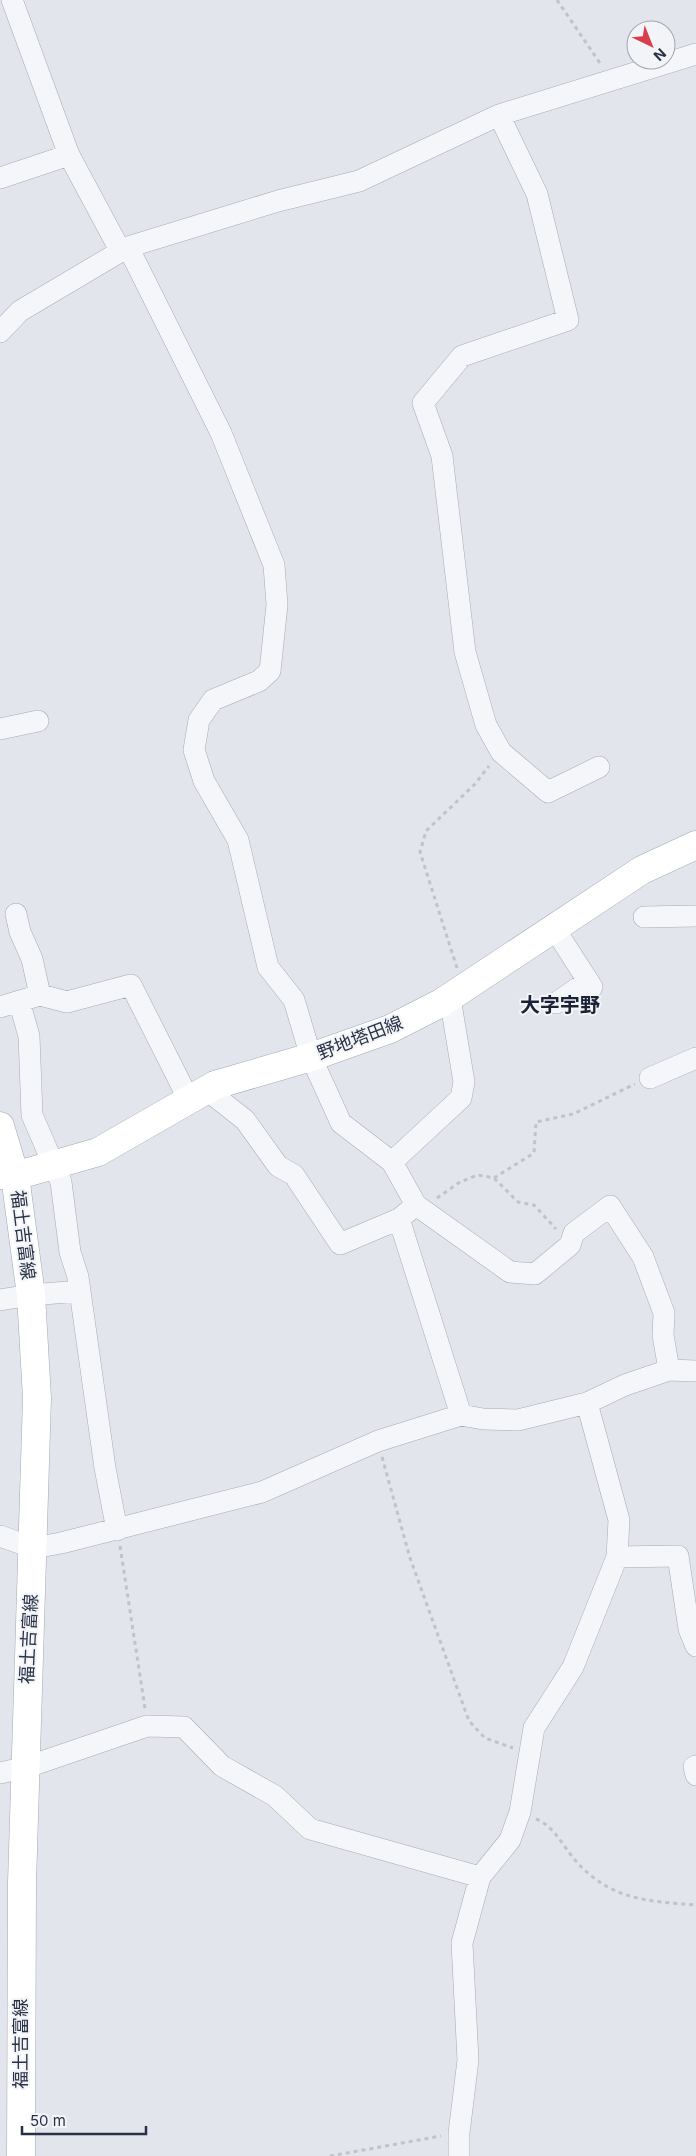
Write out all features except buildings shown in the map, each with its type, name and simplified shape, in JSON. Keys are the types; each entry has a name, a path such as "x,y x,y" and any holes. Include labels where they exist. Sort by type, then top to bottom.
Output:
{"main road":[{"name":"野地塔田線","path":"8,1176 54,1167 98,1152 215,1085 311,1057 390,1029 456,993 642,870 696,846"},
{"name":"福土吉富線","path":"0,1126 31,1294 37,1398 33,1491 34,1548 27,1692 27,1767 22,1883 21,2156"}],"street":[{"path":"12,0 69,155 125,250 221,433 274,564 277,605 270,671 259,681 212,700 200,720 194,750 204,781 238,840 268,967 294,1000 311,1057 341,1123 392,1162 419,1207 510,1272 535,1274 570,1245 574,1234 610,1206 643,1257 664,1312 663,1335 669,1370"},
{"path":"0,332 20,311 125,250 278,201 359,181 499,116 696,54"},
{"path":"499,116 537,194 568,320 462,356 423,403 442,456 465,652 486,724 501,752 548,792 599,767"},
{"path":"0,178 69,155"},
{"path":"0,729 38,721"},
{"path":"16,914 20,932 32,959 40,994"},
{"path":"644,917 696,916"},
{"path":"554,928 590,984 556,1003"},
{"path":"117,1530 105,1468 80,1290 70,1252 60,1182 32,1114 29,1036 10,1004 40,994 67,1002 131,985 198,1095 245,1120 278,1166 294,1175 340,1244 399,1219 419,1207"},
{"path":"392,1162 461,1098 464,1082 456,993"},
{"path":"650,1078 696,1058"},
{"path":"399,1219 461,1415"},
{"path":"0,1300 31,1294 80,1290"},
{"path":"0,1536 34,1548 117,1530 262,1492 378,1441 461,1415 483,1419 518,1420 587,1403 625,1385 669,1370 696,1372"},
{"path":"459,2156 459,2133 468,2060 462,1943 480,1877 510,1840 520,1812 534,1728 573,1667 617,1557 619,1520 587,1403"},
{"path":"617,1557 678,1556 689,1629 696,1646"},
{"path":"0,1773 27,1767 147,1726 184,1727 222,1766 274,1796 310,1829 480,1877"},
{"path":"696,1766 696,1775"}],"path":[{"path":"557,0 612,82"},
{"path":"456,993 420,852 426,831 475,784 501,752"},
{"path":"494,1178 534,1153 536,1122 573,1114 650,1078"},
{"path":"419,1207 460,1182 478,1176 494,1178 518,1202 534,1205 570,1245"},
{"path":"378,1441 410,1558 469,1721 485,1738 530,1755"},
{"path":"117,1530 147,1726"},
{"path":"520,1812 546,1823 576,1861 610,1890 647,1901 696,1905"},
{"path":"330,2156 459,2133"}],"district":[{"name":"大字宇野","path":"560,1005"}]}
